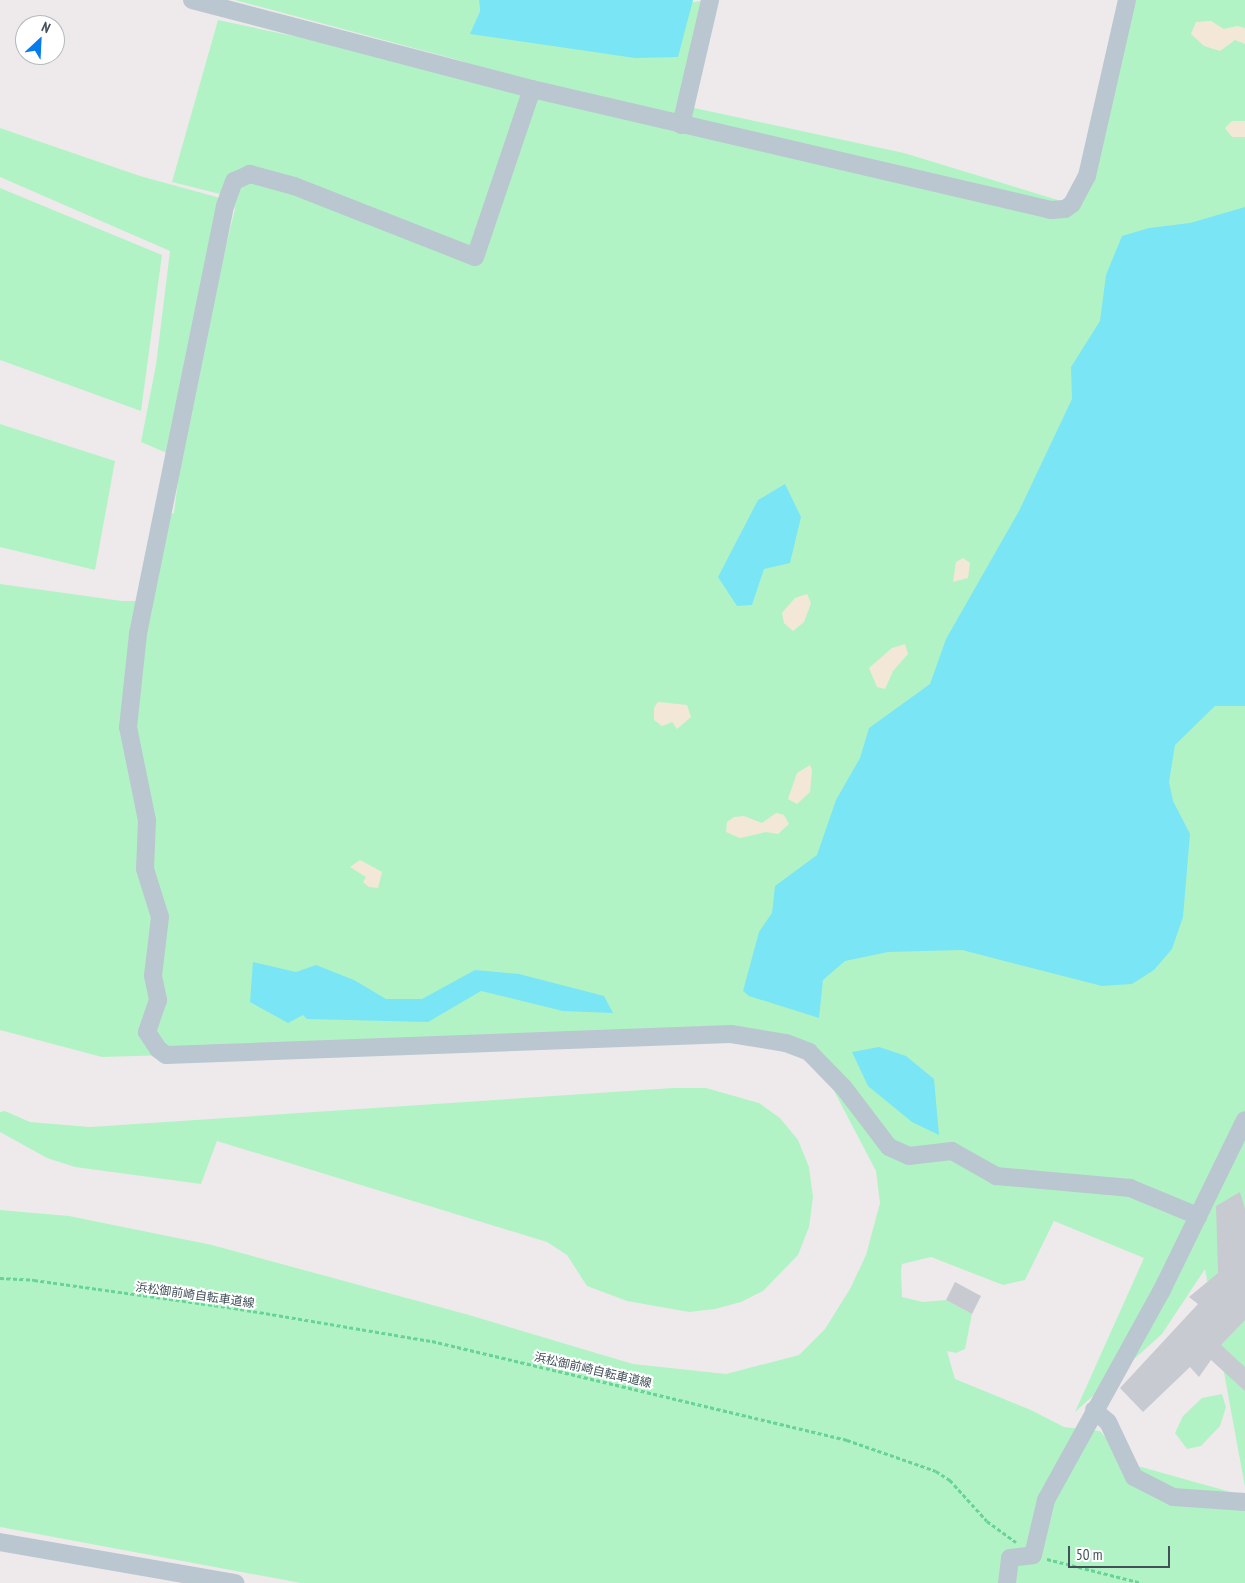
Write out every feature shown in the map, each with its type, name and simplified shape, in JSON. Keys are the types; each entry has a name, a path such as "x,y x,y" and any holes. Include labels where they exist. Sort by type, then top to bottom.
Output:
{"street":[{"path":"192,0 532,89 1052,210 1065,209 1072,204 1086,176 1127,0"},
{"path":"681,124 710,0"},
{"path":"532,89 475,257 294,186 250,174 234,181 225,206 138,634 128,727 147,820 145,869 160,917 153,976 158,1000 147,1032 158,1049 166,1055 731,1034 786,1044 808,1052 844,1088 889,1147 909,1156 952,1151 996,1176 1130,1188 1198,1216"},
{"path":"1007,1583 1010,1558 1033,1555 1046,1500 1094,1410 1161,1292 1245,1120"},
{"path":"1094,1410 1108,1422 1134,1477 1173,1497 1245,1502"},
{"path":"0,1542 235,1583"}],"path":[{"name":"浜松御前崎自転車道線","path":"0,1278 34,1280 234,1308 432,1341 847,1440 936,1470 950,1480 986,1521 1033,1555 1142,1583"}],"green space":[{"path":"235,0 479,0 480,11 471,33 708,0 685,106 904,153 1071,204 1132,0 1245,0 1245,1487 1205,1269 1162,1334 1075,1412 1144,1258 1054,1221 1025,1280 1003,1285 931,1257 902,1264 901,1271 902,1297 923,1302 946,1300 972,1314 965,1349 956,1353 947,1351 955,1379 1031,1410 1064,1427 1100,1431 1127,1463 1245,1496 1245,1583 301,1583 0,1527 0,1210 69,1216 212,1245 469,1315 633,1364 726,1374 799,1355 825,1329 850,1289 866,1255 880,1203 876,1171 811,1047 757,1038 102,1057 0,1030 0,584 122,601 150,601 170,514 174,513 191,377 174,456 141,442 156,365 170,251 0,177 0,128 140,176 224,199 216,286 235,209 228,196 172,182 218,20 576,96 458,60"},
{"path":"0,188 162,255 141,411 0,360"},
{"path":"0,424 115,461 95,570 0,547"},
{"path":"673,1088 706,1088 759,1103 780,1118 798,1140 809,1167 813,1197 809,1227 798,1255 763,1291 741,1302 715,1309 689,1312 627,1301 587,1286 567,1255 547,1242 217,1141 201,1184 75,1167 47,1158 0,1132 0,1112 5,1111 30,1122 90,1127"},
{"path":"1222,1394 1226,1407 1220,1426 1201,1446 1187,1449 1175,1433 1183,1416 1202,1398"}],"sand":[{"path":"1211,21 1224,29 1237,26 1245,28 1245,44 1235,40 1220,51 1204,46 1191,34 1196,22"},
{"path":"1232,121 1245,121 1245,137 1232,137 1225,128"},
{"path":"963,558 970,563 968,578 953,582 956,562"},
{"path":"807,594 811,603 804,622 793,631 784,623 782,613 795,598"},
{"path":"905,644 908,654 893,671 885,689 877,687 869,668 892,648"},
{"path":"658,702 687,705 691,717 677,729 672,722 662,726 654,720 654,708"},
{"path":"810,765 812,770 810,792 797,804 788,799 797,773"},
{"path":"776,813 784,815 789,824 778,834 766,832 740,838 726,832 727,822 734,817 744,816 762,823"},
{"path":"360,860 382,872 378,888 369,887 363,882 366,877 350,867"}],"water":[{"path":"479,0 693,0 678,57 635,58 470,34 480,11"},
{"path":"1245,207 1245,706 1215,706 1175,745 1169,782 1173,801 1190,834 1183,917 1172,949 1154,970 1132,984 1102,986 962,950 888,952 845,961 823,980 819,1018 749,996 743,991 759,932 772,913 775,886 817,855 836,800 860,758 869,728 930,684 946,639 1019,511 1072,399 1071,367 1100,321 1106,275 1122,236 1149,228 1190,223"},
{"path":"785,484 801,517 790,563 764,569 752,605 737,606 718,577 758,500"},
{"path":"253,962 296,972 316,965 354,980 386,999 422,999 475,970 519,974 604,996 613,1013 563,1011 481,991 428,1022 307,1019 303,1015 288,1023 250,1002"},
{"path":"879,1047 906,1056 934,1079 939,1135 912,1122 868,1086 852,1052"}],"building":[{"path":"1240,1192 1245,1209 1245,1320 1221,1345 1245,1367 1245,1391 1211,1360 1199,1377 1190,1367 1143,1412 1120,1388 1198,1304 1189,1297 1218,1273 1216,1206"},
{"path":"955,1282 981,1296 972,1314 946,1300"}]}
